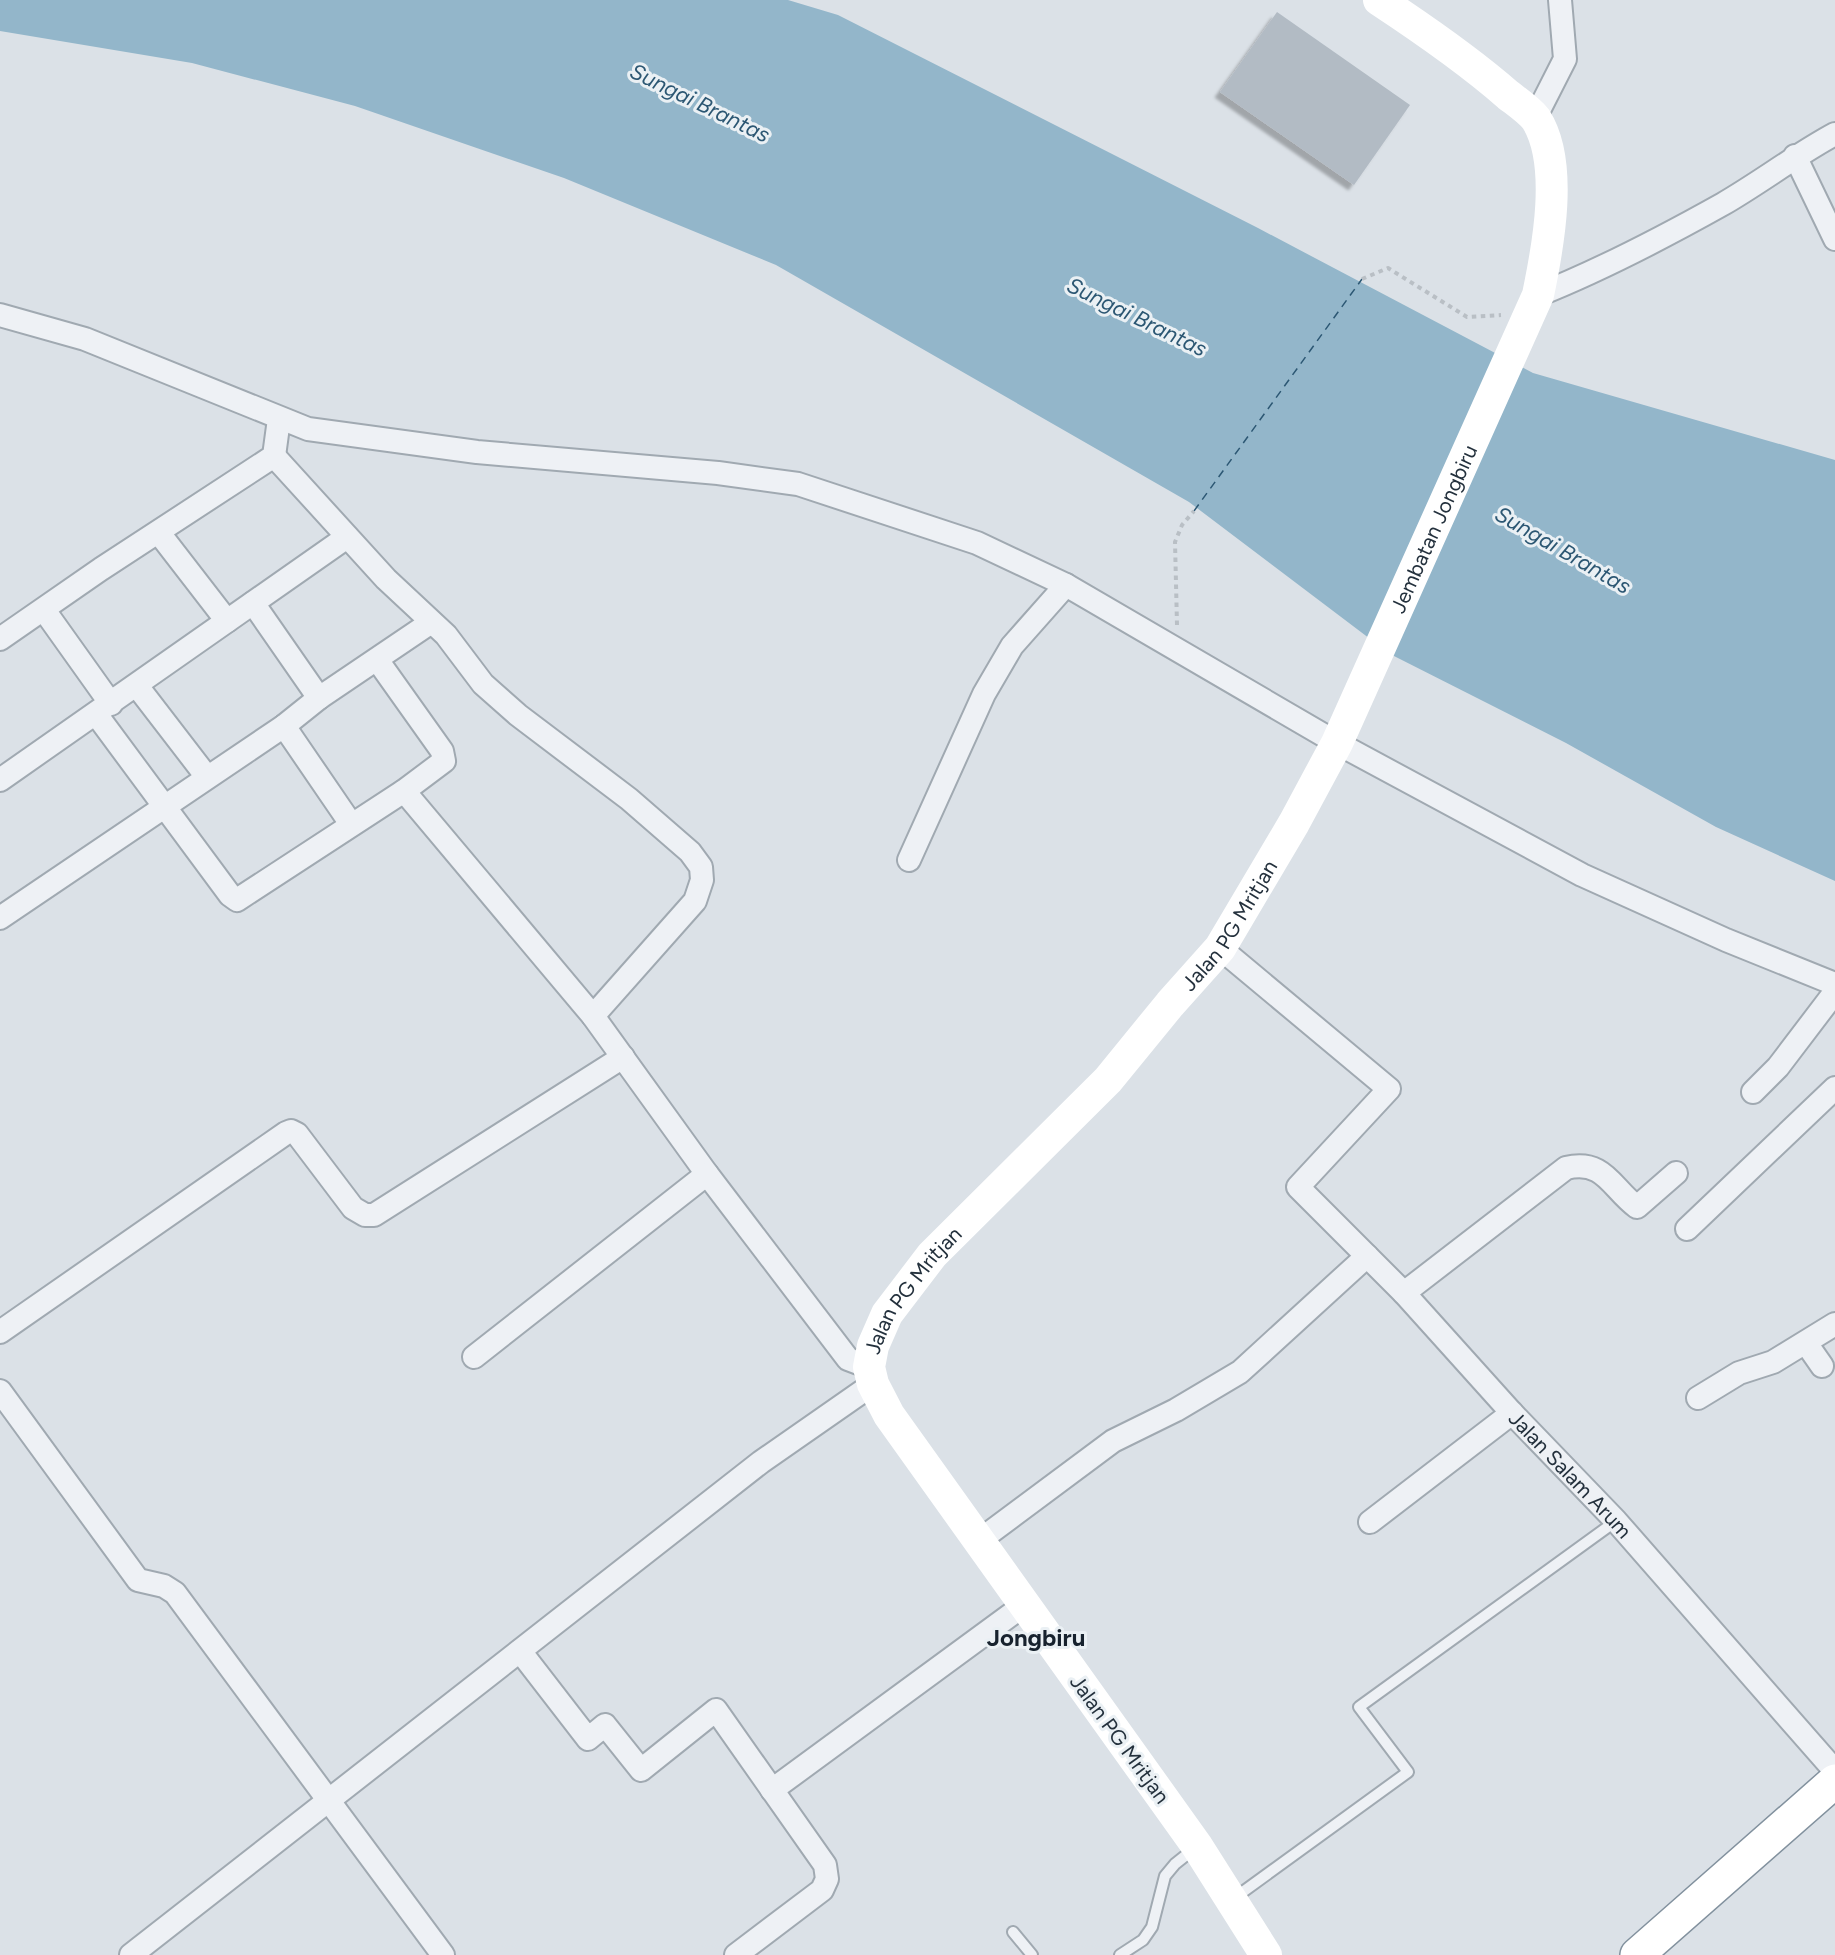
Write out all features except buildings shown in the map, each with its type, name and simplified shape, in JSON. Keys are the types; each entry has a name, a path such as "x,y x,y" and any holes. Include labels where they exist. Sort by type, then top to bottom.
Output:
{"highway":[{"path":"1637,1955 1835,1781"}],"main road":[{"path":"1382,1 1485,75 1535,118"},
{"name":"Jembatan Jongbiru","path":"1341,736 1520,342 1539,295 1550,239 1552,180 1544,140 1535,118"},
{"name":"Jalan PG Mritjan","path":"1266,1955 1197,1846 1024,1605 981,1540 889,1415 871,1376 873,1346 887,1314 932,1255 1108,1080 1170,1004 1220,948 1341,736"}],"street":[{"path":"1535,118 1565,59 1560,0"},
{"path":"1539,295 1573,281 1724,203 1795,156 1835,134"},
{"path":"1795,156 1835,239"},
{"path":"0,315 85,339 279,419 309,429 477,452 718,473 798,484 977,543 1066,585 1177,650 1341,736 1582,875 1726,940 1835,984"},
{"path":"0,639 101,569 274,456 279,419"},
{"path":"274,456 347,537 430,623 446,635 483,684 518,715 629,799 690,852 701,867 702,880 695,901 593,1016"},
{"path":"159,533 226,621"},
{"path":"0,780 347,537"},
{"path":"909,860 984,694 1012,646 1066,585"},
{"path":"253,603 319,698"},
{"path":"44,610 165,805 230,895 237,900 404,791 444,761 442,751 378,661"},
{"path":"0,918 284,726 319,698 378,661 430,623"},
{"path":"137,686 207,777"},
{"path":"284,726 351,824"},
{"path":"140,1952 871,1376 848,1359 707,1174 593,1016 404,791"},
{"name":"Jalan Salam Arum","path":"1220,948 1389,1089 1298,1187 1404,1293 1512,1413 1616,1521 1835,1771"},
{"path":"1753,1092 1778,1067 1835,992"},
{"path":"0,1332 104,1262 286,1132 291,1131 297,1134 353,1208 365,1215 374,1215 623,1057"},
{"path":"1687,1229 1835,1088"},
{"path":"1404,1293 1566,1168 1583,1165 1594,1168 1637,1207 1676,1173"},
{"path":"474,1358 707,1174"},
{"path":"981,1540 1113,1442 1176,1410 1240,1372 1367,1256"},
{"path":"1698,1398 1739,1373 1773,1362 1835,1324"},
{"path":"1806,1343 1822,1366"},
{"path":"0,1391 138,1580 164,1586 175,1593 443,1955"},
{"path":"1370,1522 1512,1413"},
{"path":"772,1790 1024,1605"},
{"path":"520,1651 588,1739 605,1725 641,1770 716,1710 825,1865 827,1879 822,1890 736,1955"}],"lane":[{"path":"1231,1900 1408,1772 1359,1707 1616,1521"},
{"path":"1120,1955 1143,1940 1152,1927 1165,1876 1174,1864 1197,1846"},
{"path":"1012,1932 1032,1955"}],"path":[{"path":"1362,279 1388,268 1467,317 1504,315"},
{"path":"1177,650 1175,542 1182,525 1194,512"}],"water":[{"name":"Sungai Brantas","path":"0,0 788,0 838,15 1258,228 1533,373 1835,460 1835,881 1716,827 1566,743 1390,654 1189,502 776,265 564,178 355,106 192,63 0,31"}],"ferry route":[{"path":"1194,511 1362,279"}],"district":[{"name":"Jongbiru","path":"1036,1637"}]}
